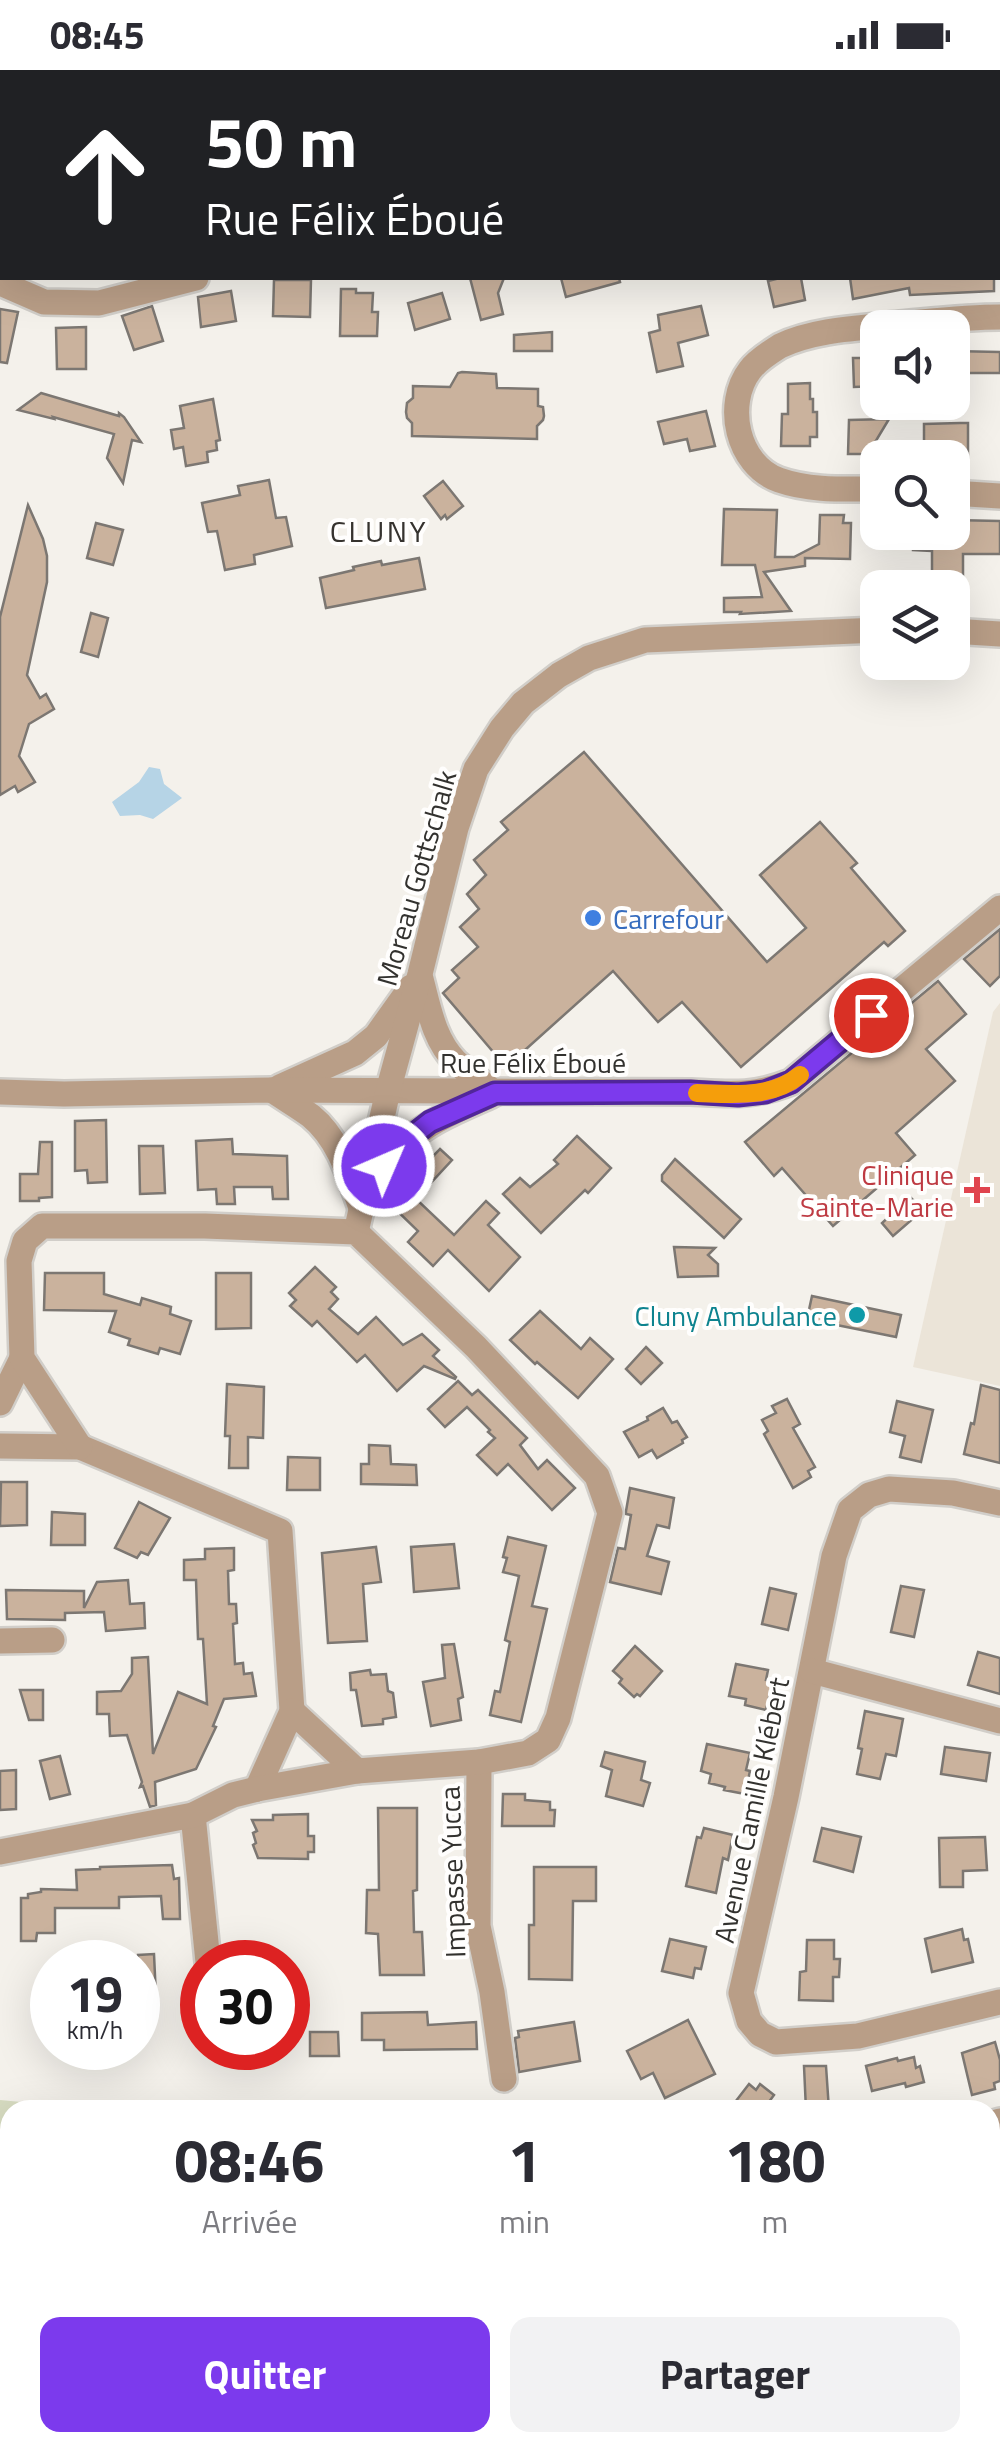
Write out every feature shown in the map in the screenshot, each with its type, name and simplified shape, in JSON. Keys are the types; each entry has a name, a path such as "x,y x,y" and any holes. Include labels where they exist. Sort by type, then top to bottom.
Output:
{"street":[{"path":"0,282 44,302 99,303 188,280"},
{"path":"860,489 817,489 777,480 758,469 739,435 737,416 737,398 750,370 780,346 832,330 1000,317"},
{"path":"970,494 1000,496"},
{"name":"Moreau Gottschalk","path":"356,1232 456,828 476,769 523,702 589,658 645,640 860,631"},
{"path":"970,632 1000,634"},
{"name":"Rue Félix Éboué","path":"0,1092 765,1092 791,1082 1000,908"},
{"path":"272,1090 356,1053 376,1036 420,974"},
{"path":"360,1206 384,1166 407,1140 430,1122 495,1093 444,1047 432,1021 420,974"},
{"path":"272,1090 314,1118 332,1141 348,1169 360,1206"},
{"path":"0,1403 22,1358 19,1262 25,1241 42,1226 206,1226 356,1232 476,1347 597,1476 610,1514 558,1718 548,1740 528,1752 478,1762 356,1771 258,1789 232,1795 193,1816 0,1852"},
{"path":"22,1358 80,1447"},
{"path":"0,1446 80,1447 280,1530 292,1711 258,1789"},
{"name":"Avenue Camille Klébert","path":"1000,1503 953,1493 889,1490 869,1495 850,1510 834,1556 742,1993 749,2021 760,2034 776,2042 858,2036 1000,2002"},
{"path":"0,1641 52,1640"},
{"path":"812,1671 1000,1720"},
{"path":"292,1711 356,1771"},
{"name":"Impasse Yucca","path":"478,1762 478,1926 504,2080"},
{"path":"193,1816 206,1940"}],"shaded area":[{"name":"Clinique Sainte-Marie","path":"1000,1003 1000,1386 913,1367 993,1012"}],"water":[{"path":"149,767 160,769 164,784 182,798 153,819 120,816 112,802 139,782"}],"building":[{"path":"274,280 311,280 310,317 273,316"},
{"path":"471,280 503,280 498,293 503,314 481,320"},
{"path":"562,280 620,280 620,282 566,297"},
{"path":"801,280 805,300 774,307 768,281"},
{"path":"850,280 994,280 994,291 910,295 909,288 853,299"},
{"path":"341,289 373,293 372,312 378,312 377,336 340,336"},
{"path":"231,291 236,321 201,327 198,297"},
{"path":"442,293 450,319 415,330 408,303"},
{"path":"152,306 163,341 134,350 122,316"},
{"path":"701,306 708,335 678,343 683,366 657,372 649,333 660,330 658,315"},
{"path":"0,309 18,312 7,363 0,362"},
{"path":"86,327 86,369 57,369 56,328"},
{"path":"552,332 552,351 514,351 514,335"},
{"path":"970,351 1000,352 1000,373 970,373"},
{"path":"853,358 860,358 860,387 854,387"},
{"path":"462,372 496,374 497,388 538,389 538,406 543,407 544,416 537,426 537,439 412,436 412,423 406,412 407,403 413,398 413,386 450,387"},
{"path":"810,383 813,412 817,412 817,437 810,437 810,446 781,446 782,414 788,414 788,384"},
{"path":"41,393 124,417 141,442 132,440 123,483 107,458 114,434 18,410"},
{"path":"213,399 220,440 216,441 217,450 207,452 208,462 186,466 183,447 174,449 171,430 184,428 180,406"},
{"path":"706,411 715,446 690,451 687,439 664,444 658,422"},
{"path":"849,420 888,420 876,440 860,440 860,454 848,454"},
{"path":"968,423 968,440 924,440 924,424"},
{"path":"269,480 276,518 286,517 292,546 254,555 255,564 225,570 217,531 208,532 202,503 240,495 238,486"},
{"path":"443,481 463,506 447,519 445,515 441,519 424,496"},
{"path":"28,505 43,539 47,582 27,675 40,698 46,694 54,709 29,724 19,756 35,782 18,792 15,786 0,795 0,617"},
{"path":"724,509 777,510 775,557 794,557 819,544 820,515 844,515 843,523 851,523 850,559 805,558 805,566 764,572 791,611 724,612 724,598 762,597 755,565 722,565"},
{"path":"970,520 1000,521 1000,554 963,554 963,570 932,570 932,551 913,550 970,550"},
{"path":"96,523 123,530 113,565 87,558"},
{"path":"419,558 425,589 326,608 320,578 381,561 382,565"},
{"path":"91,613 108,618 98,657 81,652"},
{"name":"Carrefour","path":"584,752 767,962 806,928 760,875 820,822 857,863 851,868 905,931 888,946 884,942 741,1067 682,1002 658,1022 613,971 506,1067 443,993 459,978 452,970 478,947 460,927 479,909 467,894 486,875 474,860 508,830 501,822"},
{"path":"1000,929 1000,976 990,986 964,959"},
{"path":"938,981 966,1014 926,1049 955,1081 896,1133 915,1155 833,1226 782,1168 774,1176 745,1142"},
{"path":"106,1120 107,1182 88,1183 87,1170 75,1171 75,1121"},
{"path":"577,1136 611,1168 541,1233 503,1194 520,1178 530,1187 558,1164 554,1160"},
{"path":"232,1139 233,1154 287,1156 288,1199 273,1199 272,1187 234,1187 235,1204 217,1204 216,1189 198,1190 196,1141"},
{"path":"40,1142 52,1142 52,1197 20,1201 20,1174 38,1174"},
{"path":"139,1146 163,1146 165,1193 140,1194"},
{"path":"440,1149 452,1160 416,1199 454,1235 486,1201 499,1213 488,1225 520,1257 489,1291 448,1250 433,1266 408,1242 418,1231 388,1202"},
{"path":"675,1159 741,1219 724,1238 662,1181 662,1175"},
{"path":"910,1197 923,1210 893,1236 882,1223"},
{"path":"674,1247 715,1248 708,1255 718,1264 718,1276 678,1277"},
{"path":"315,1267 336,1287 331,1292 338,1299 329,1309 358,1334 376,1317 403,1345 422,1334 439,1350 433,1356 455,1379 424,1366 397,1391 365,1355 357,1362 317,1321 312,1326 290,1306 296,1300 289,1293"},
{"path":"45,1273 104,1273 104,1294 140,1305 142,1298 171,1307 170,1314 191,1321 180,1354 160,1348 158,1354 128,1345 130,1339 109,1332 116,1311 44,1310"},
{"path":"216,1273 251,1273 251,1328 216,1329"},
{"name":"Cluny Ambulance","path":"812,1296 901,1315 896,1337 807,1319"},
{"path":"540,1311 581,1349 590,1338 613,1359 578,1398 510,1340"},
{"path":"646,1347 662,1363 641,1384 626,1369"},
{"path":"458,1381 472,1395 478,1390 527,1438 520,1445 538,1469 547,1460 575,1488 552,1510 508,1464 497,1475 477,1455 495,1438 467,1407 445,1427 428,1409"},
{"path":"227,1384 264,1387 263,1438 248,1437 248,1468 229,1468 230,1436 225,1436"},
{"path":"981,1385 1000,1390 1000,1463 964,1454"},
{"path":"787,1399 800,1424 793,1428 815,1467 808,1471 811,1477 793,1488 764,1434 768,1431 762,1420 776,1413 772,1406"},
{"path":"897,1401 933,1410 921,1462 900,1457 905,1436 890,1432"},
{"path":"663,1408 687,1437 657,1458 652,1450 639,1457 624,1432"},
{"path":"369,1445 390,1446 391,1464 416,1465 417,1485 361,1484 361,1464 369,1464"},
{"path":"288,1457 320,1458 320,1490 287,1490"},
{"path":"1,1482 27,1482 27,1525 0,1526"},
{"path":"630,1488 674,1498 669,1528 657,1525 647,1556 669,1562 661,1594 610,1582 618,1548 625,1549 631,1515 626,1514"},
{"path":"139,1502 170,1518 148,1555 141,1552 137,1558 115,1548"},
{"path":"52,1512 85,1514 85,1545 51,1545"},
{"path":"508,1537 546,1546 532,1606 547,1609 521,1722 490,1715 495,1691 500,1692 510,1642 505,1640 519,1576 503,1572"},
{"path":"454,1544 459,1588 414,1592 411,1547"},
{"path":"376,1547 381,1582 363,1584 367,1641 328,1643 322,1553"},
{"path":"234,1548 234,1570 228,1571 229,1604 236,1604 235,1664 243,1663 244,1674 252,1673 256,1696 224,1699 196,1769 155,1782 156,1805 150,1807 143,1786 140,1787 142,1782 127,1735 110,1736 109,1714 97,1714 97,1692 121,1691 132,1674 132,1658 148,1657 153,1754 178,1692 207,1704 203,1639 198,1639 196,1580 184,1580 184,1560 205,1559 205,1549"},
{"path":"128,1580 130,1604 144,1603 145,1628 106,1631 104,1612 65,1613 65,1620 7,1619 6,1590 84,1591 84,1608 97,1582"},
{"path":"901,1586 924,1590 914,1637 891,1632"},
{"path":"770,1588 796,1594 788,1630 762,1624"},
{"path":"454,1644 463,1697 458,1699 461,1720 431,1726 423,1682 445,1678 442,1645"},
{"path":"635,1646 662,1671 640,1696 634,1697 613,1671"},
{"path":"978,1652 1000,1658 1000,1694 968,1685"},
{"path":"736,1664 768,1670 766,1680 773,1681 766,1710 745,1705 746,1699 729,1696"},
{"path":"370,1670 371,1675 386,1674 396,1717 383,1719 383,1724 362,1726 350,1673"},
{"path":"20,1690 43,1690 43,1720 29,1720"},
{"path":"865,1711 903,1719 896,1756 886,1754 880,1779 857,1774"},
{"path":"707,1744 750,1753 745,1794 709,1783 711,1774 701,1771"},
{"path":"945,1747 990,1753 986,1781 941,1774"},
{"path":"605,1752 645,1762 641,1780 650,1783 643,1806 606,1796 612,1770 601,1766"},
{"path":"60,1756 70,1794 50,1799 40,1761"},
{"path":"16,1770 16,1809 0,1810 0,1771"},
{"path":"503,1794 525,1794 525,1800 550,1802 550,1810 555,1810 554,1826 502,1826"},
{"path":"378,1808 417,1808 414,1932 422,1932 424,1975 380,1975 378,1934 366,1933 367,1890 379,1890"},
{"path":"308,1814 308,1836 314,1836 314,1852 308,1852 308,1859 258,1858 253,1845 253,1833 257,1831 252,1820"},
{"path":"704,1828 733,1835 728,1860 723,1858 716,1893 686,1886 697,1837 701,1838"},
{"path":"822,1828 861,1837 853,1872 814,1861"},
{"path":"985,1837 987,1870 963,1871 963,1887 940,1887 939,1838"},
{"path":"172,1865 174,1879 179,1878 180,1919 163,1919 161,1896 119,1897 119,1908 55,1908 55,1933 37,1933 36,1940 21,1941 21,1898 41,1889 77,1890 76,1870"},
{"path":"534,1867 596,1867 596,1901 573,1901 572,1980 529,1979"},
{"path":"962,1929 973,1962 932,1972 925,1939"},
{"path":"670,1939 706,1947 701,1969 695,1968 693,1978 662,1971"},
{"path":"807,1940 834,1940 834,1959 840,1959 839,1977 833,1977 833,2001 799,2000 800,1972 806,1971"},
{"path":"427,2012 428,2025 476,2022 477,2049 384,2050 384,2040 362,2040 362,2013"},
{"path":"688,2020 715,2074 665,2098 653,2073 641,2079 627,2051"},
{"path":"574,2022 580,2061 519,2072 515,2038 519,2037 518,2031"},
{"path":"310,2032 338,2032 339,2056 310,2056"},
{"path":"995,2042 1000,2081 994,2083 995,2089 972,2095 962,2053"},
{"path":"914,2057 924,2082 872,2091 866,2066"},
{"path":"804,2066 826,2066 828,2100 806,2100"},
{"path":"749,2084 756,2090 760,2084 774,2095 770,2100 737,2100"}],"slow traffic":[{"path":"697,1093 765,1092 800,1075"}],"place":[{"name":"Carrefour","path":"593,918"},
{"name":"Clinique Sainte-Marie","path":"977,1190"},
{"name":"Cluny Ambulance","path":"857,1315"}],"district":[{"name":"CLUNY","path":"379,531"}],"route":[{"path":"384,1166 430,1122 495,1093 765,1092 791,1082 871,1015"}]}
